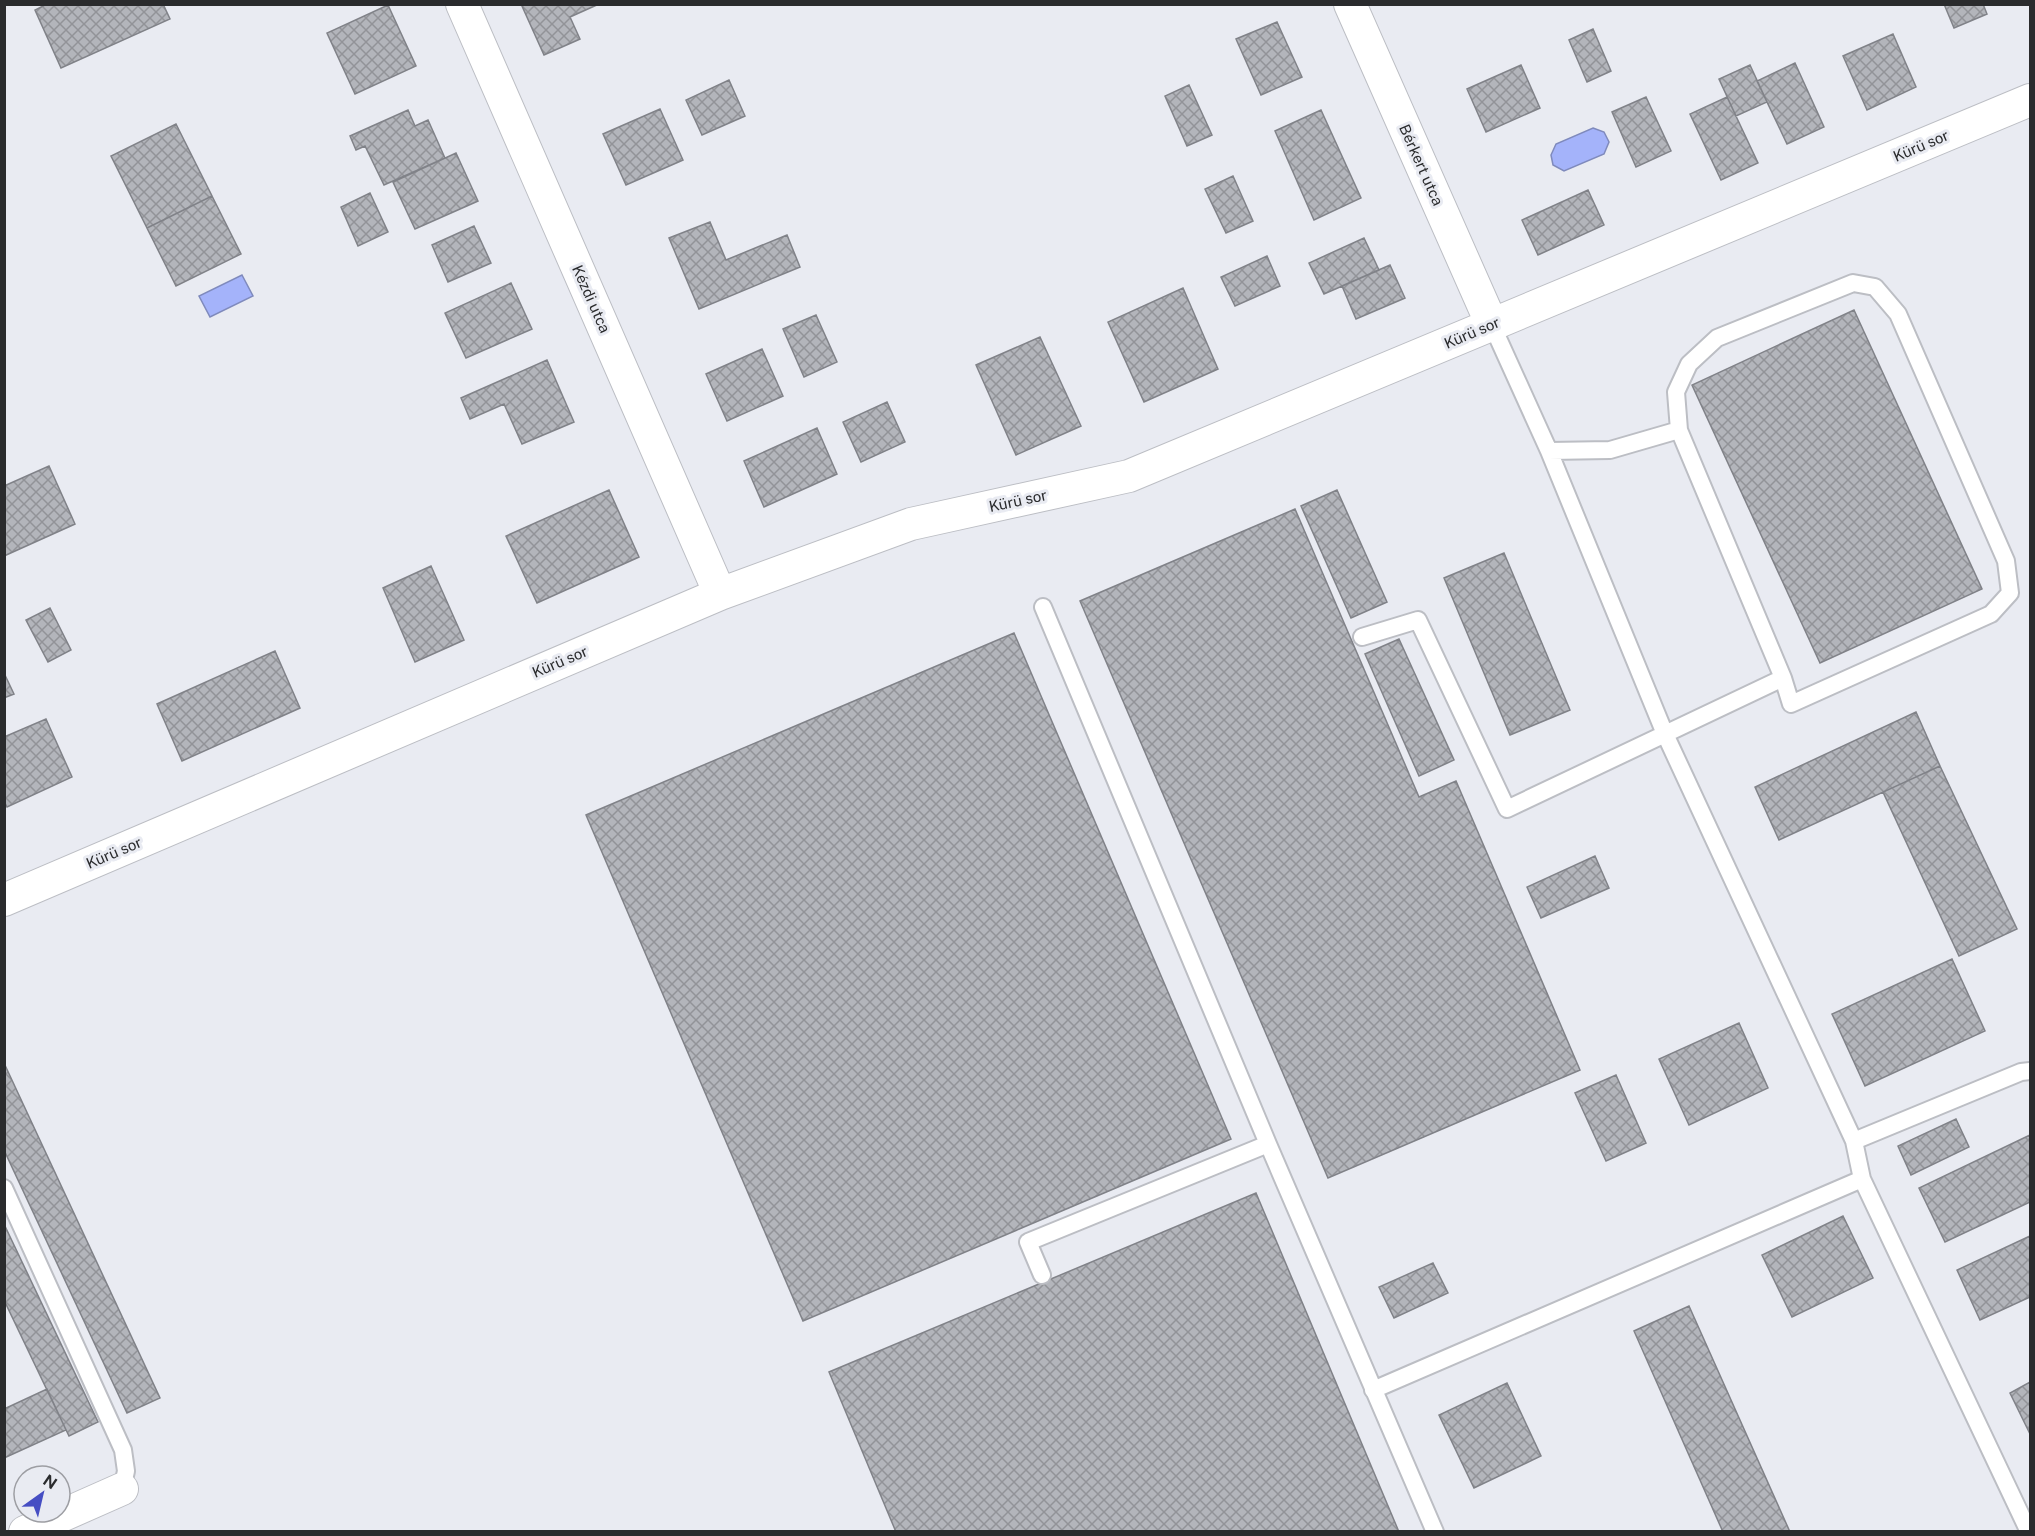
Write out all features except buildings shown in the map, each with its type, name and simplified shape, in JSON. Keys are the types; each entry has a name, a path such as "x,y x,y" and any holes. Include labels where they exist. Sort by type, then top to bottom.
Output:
{"street":[{"name":"Kézdi utca","path":"462,4 720,594"},
{"name":"Bérkert utca","path":"1350,4 1492,325"},
{"name":"Kürü sor","path":"4,900 720,594 911,524 1129,476 2031,100"},
{"path":"25,1532 122,1489"}],"lane":[{"path":"1853,283 1875,287 1898,314 2006,561 2010,592 1991,614 1791,704 1783,678 1679,430 1676,392 1689,364 1717,338 1853,283"},
{"path":"1492,325 1549,451 1665,734 1854,1141 1862,1179 2029,1532"},
{"path":"1549,451 1611,450 1679,430"},
{"path":"1043,607 1268,1144 1435,1532"},
{"path":"1362,637 1418,620 1508,809 1783,678"},
{"path":"1854,1141 2021,1072 2031,1071"},
{"path":"1042,1275 1028,1242 1268,1144"},
{"path":"1373,1390 1862,1179"},
{"path":"4,1188 123,1450 126,1471 122,1489"}],"water":[{"path":"1593,128 1604,132 1609,142 1604,154 1564,171 1553,165 1551,155 1556,144"},
{"path":"242,275 253,296 210,317 199,296"}]}
